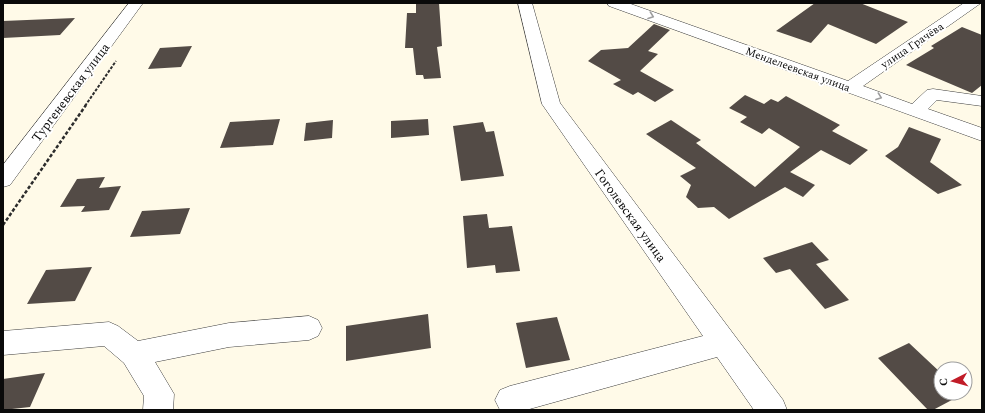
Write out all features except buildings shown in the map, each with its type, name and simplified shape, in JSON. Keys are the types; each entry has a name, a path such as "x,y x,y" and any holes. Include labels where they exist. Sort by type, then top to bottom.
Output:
{"street":[{"name":"Тургеневская улица","path":"3,180 136,3"},
{"name":"Гоголевская улица","path":"525,3 552,104 772,410"},
{"name":"Менделеевская улица","path":"614,3 916,110 982,135"},
{"name":"улица Грачёва","path":"850,87 974,3"},
{"path":"916,110 933,94 982,101"},
{"path":"134,354 229,335 309,328"},
{"path":"3,343 109,334 134,354 159,394 158,410"},
{"path":"510,400 723,343"}],"path":[{"path":"3,225 120,55"}]}
